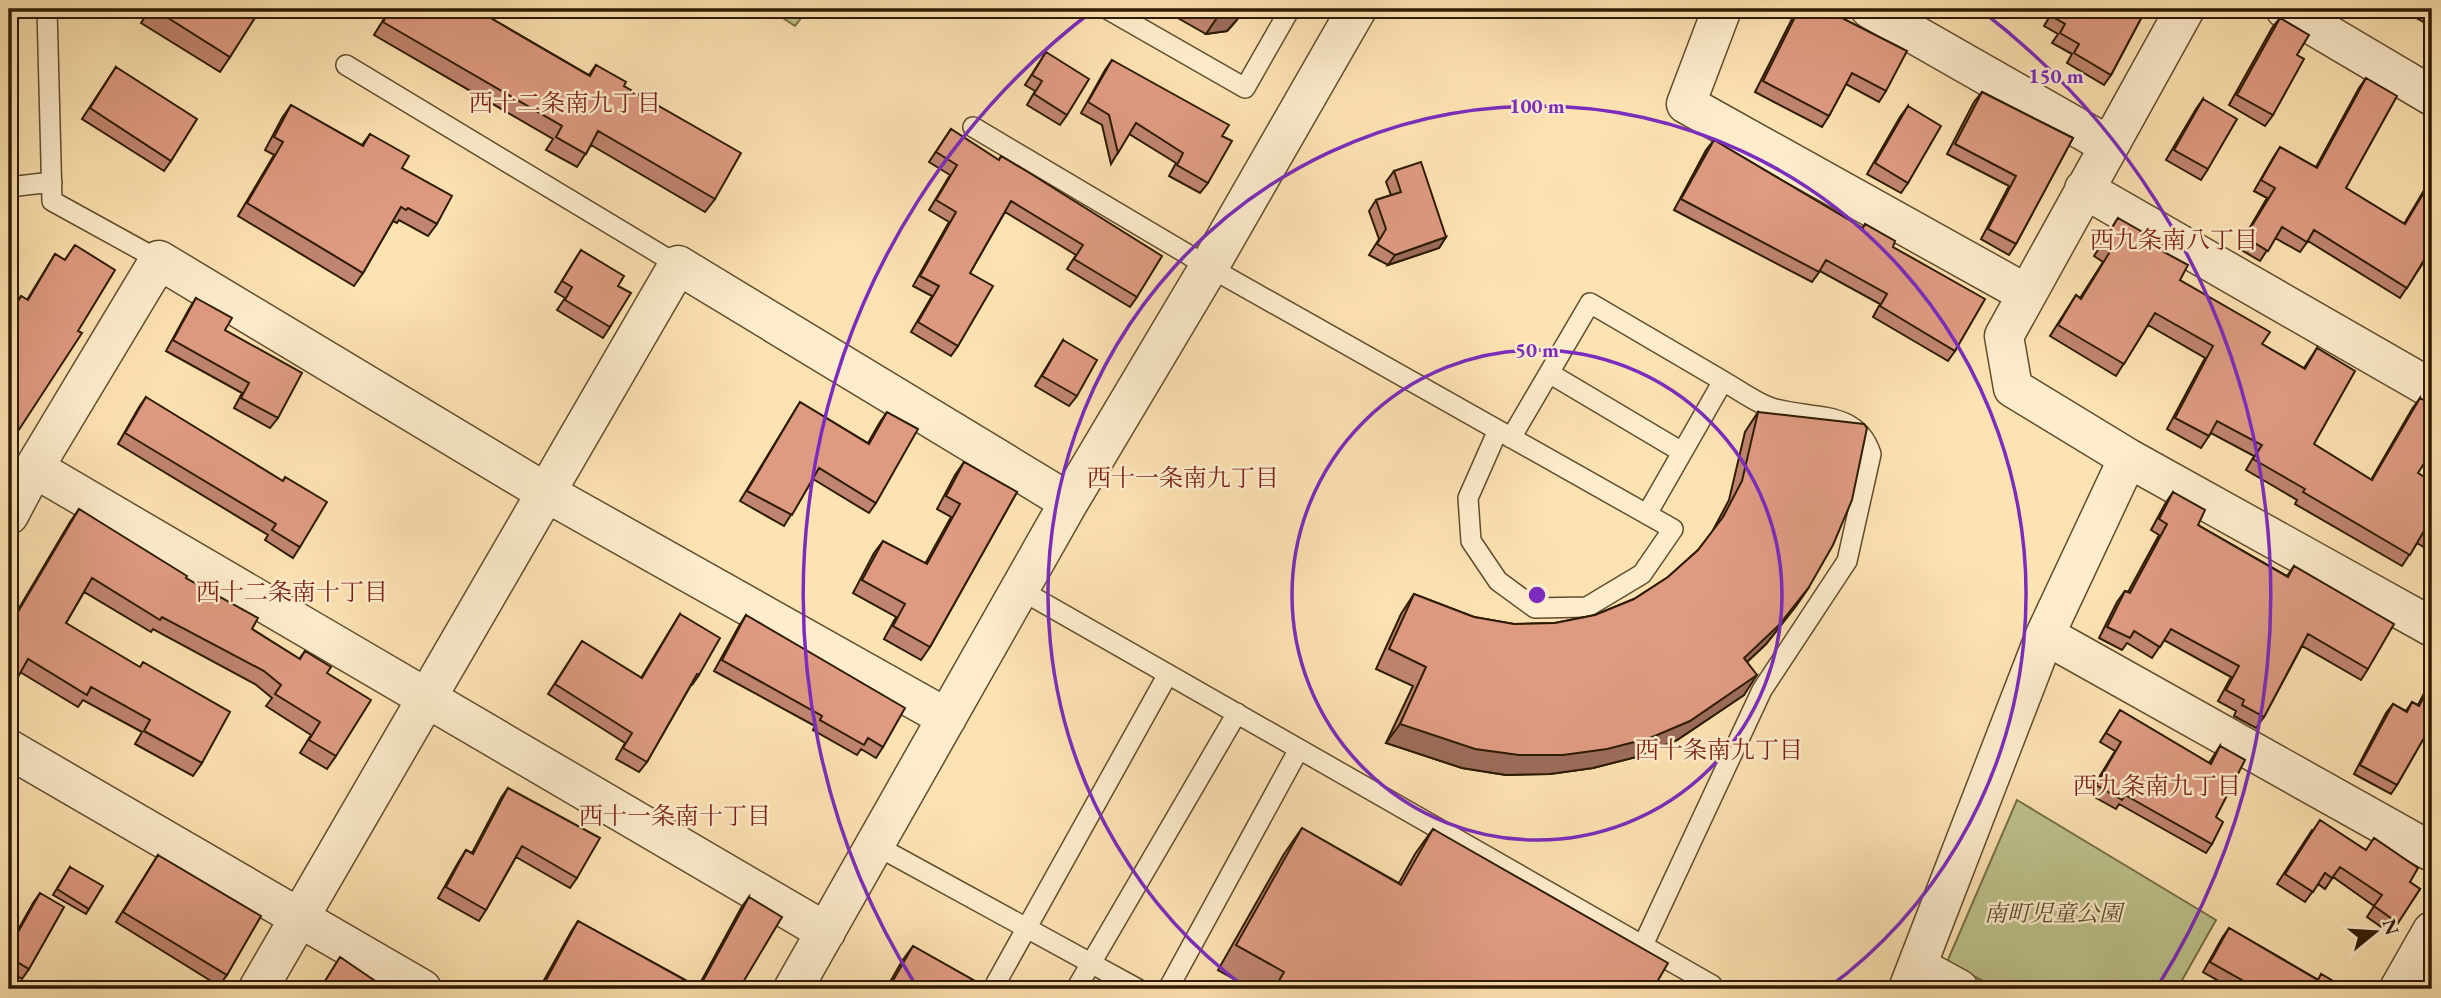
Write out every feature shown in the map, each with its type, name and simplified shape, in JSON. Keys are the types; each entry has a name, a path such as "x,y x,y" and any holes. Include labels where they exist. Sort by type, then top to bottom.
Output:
{"street":[{"path":"793,989 1069,502 1209,267 1357,9"},
{"path":"1723,9 1686,104 2026,294"},
{"path":"1870,9 2108,145"},
{"path":"2185,9 2004,336 2013,388 2128,458 2432,627"},
{"path":"2285,9 2432,96"},
{"path":"2084,189 2432,389"},
{"path":"9,514 159,260 545,492 947,718"},
{"path":"258,989 678,265 1069,502"},
{"path":"1959,989 1912,977 2045,635 2128,458"},
{"path":"34,468 826,932"},
{"path":"2045,635 2432,852"},
{"path":"9,749 422,989"},
{"path":"2399,989 2432,931"}],"lane":[{"path":"47,9 52,201 159,260"},
{"path":"1107,9 1245,88 1290,9"},
{"path":"346,65 678,265"},
{"path":"974,127 1209,267 1504,434 1674,529 1642,574 1587,607 1535,608 1498,581 1471,541 1468,498 1504,434 1549,373 1590,303 1772,408 1829,416 1854,427 1867,441 1871,454 1847,561 1762,690 1643,945"},
{"path":"9,187 52,182"},
{"path":"1549,373 1682,452"},
{"path":"1647,514 1723,382"},
{"path":"1019,589 1714,988"},
{"path":"996,983 1168,674"},
{"path":"1076,989 1237,713"},
{"path":"1168,989 1299,749"},
{"path":"876,845 1138,989"}],"green space":[{"path":"769,9 808,9 795,26"},
{"name":"南町児童公園","path":"2017,800 2216,920 2177,989 1998,989 1947,962"}],"building":[{"path":"154,9 252,9 258,13 230,57"},
{"path":"391,9 475,9 590,76 596,65 626,82 624,86 741,153 715,199 598,131 586,154 556,137 562,126 383,22"},
{"path":"1799,9 1844,9 1840,17 1907,51 1886,91 1852,73 1829,116 1763,81"},
{"path":"2055,9 2146,9 2111,75 2074,53 2079,44 2060,33 2065,24 2051,16"},
{"path":"2280,18 2309,35 2297,55 2304,59 2273,115 2237,95"},
{"path":"1046,52 1089,79 1067,115 1034,94 1042,81 1032,75"},
{"path":"1112,60 1229,125 1222,136 1232,141 1208,183 1177,165 1183,153 1136,123 1118,153 1109,115 1088,102"},
{"path":"116,67 197,119 171,161 90,108"},
{"path":"2366,78 2397,96 2346,188 2405,224 2432,179 2432,254 2429,252 2407,288 2314,230 2307,242 2282,227 2268,251 2245,237 2275,188 2261,180 2280,147 2317,168"},
{"path":"1982,92 2073,138 2016,244 1988,229 2016,176 1955,144"},
{"path":"2203,99 2237,119 2208,169 2174,150"},
{"path":"291,105 363,146 370,134 409,156 402,168 452,196 437,224 401,207 363,273 247,203 283,142 274,137"},
{"path":"1908,106 1941,126 1908,183 1875,163"},
{"path":"951,129 999,160 1001,156 1028,172 1162,256 1137,297 1074,259 1083,245 1011,201 970,273 993,286 958,346 918,322 939,286 920,276 956,212 936,200 957,165 936,152"},
{"path":"1714,140 1863,228 1865,224 1895,241 1893,247 1985,299 1955,351 1880,306 1887,294 1826,260 1819,272 1681,199"},
{"path":"1421,162 1446,237 1395,255 1377,244 1386,229 1376,200 1401,192 1394,171"},
{"path":"2118,218 2167,246 2164,252 2188,265 2180,280 2270,332 2262,344 2305,369 2317,348 2355,371 2314,444 2372,480 2420,398 2432,405 2432,451 2418,473 2432,482 2432,536 2424,531 2410,555 2253,459 2262,445 2217,421 2209,436 2175,418 2213,346 2155,313 2124,364 2058,325 2076,295 2081,299 2111,250 2101,245"},
{"path":"75,245 115,270 78,331 82,333 9,445 9,317 21,296 28,300 55,254 65,260"},
{"path":"581,250 624,276 618,286 631,293 610,327 565,300 572,287 562,281"},
{"path":"196,298 232,318 225,330 302,373 278,418 241,398 249,383 173,340"},
{"path":"1063,340 1097,360 1077,396 1042,376"},
{"path":"146,397 283,481 285,477 327,502 300,547 272,530 276,524 125,433"},
{"path":"800,402 869,444 887,412 918,429 876,503 819,468 792,515 747,491"},
{"path":"1758,412 1864,424 1867,428 1852,500 1833,545 1809,587 1779,625 1744,658 1757,675 1690,721 1650,738 1607,749 1563,755 1519,755 1475,749 1400,724 1426,667 1389,649 1414,594 1474,617 1514,624 1555,623 1595,615 1634,599 1668,577 1698,550 1723,517 1742,481"},
{"path":"964,462 1017,492 930,647 893,626 905,604 862,580 883,541 927,564 960,504 946,496"},
{"path":"2173,492 2205,510 2198,525 2288,577 2294,566 2394,624 2368,669 2308,634 2264,717 2242,705 2244,700 2226,690 2239,666 2171,629 2160,647 2134,631 2130,638 2107,627 2125,591 2130,593 2167,524 2159,519"},
{"path":"79,509 187,576 186,578 258,618 252,629 300,659 305,651 331,667 327,673 371,700 336,756 309,740 320,722 275,694 281,685 264,671 162,617 160,620 92,578 66,623 140,667 143,662 230,712 202,763 144,731 150,720 91,687 87,695 28,659 18,677 9,672 9,627"},
{"path":"680,614 720,638 647,762 623,748 632,733 555,684 582,641 642,678"},
{"path":"746,615 905,708 883,747 868,738 864,745 820,720 822,716 722,660"},
{"path":"2432,681 2432,724 2397,785 2360,765 2393,704 2407,712 2412,702 2419,706"},
{"path":"2120,710 2211,764 2220,746 2245,760 2216,817 2223,822 2212,844 2125,795 2122,800 2096,785 2121,742 2106,733"},
{"path":"508,788 600,838 577,878 522,846 486,910 446,887 466,850 473,854"},
{"path":"2320,820 2366,850 2374,838 2418,868 2410,882 2420,889 2398,923 2374,906 2382,895 2340,867 2332,878 2325,873 2313,892 2285,874"},
{"path":"1302,828 1401,885 1433,829 1668,963 1653,989 1274,989 1284,972 1236,945"},
{"path":"158,855 261,916 227,975 123,912"},
{"path":"70,867 103,886 89,909 57,889"},
{"path":"40,893 64,907 29,969 9,957 9,948"},
{"path":"749,897 782,917 739,989 558,989 545,982 578,921 699,988"},
{"path":"2229,928 2318,980 2321,974 2347,989 2258,989 2210,962"},
{"path":"913,946 989,989 888,989"},
{"path":"340,957 387,989 320,989"}],"district":[{"name":"西十二条南九丁目","path":"565,102"},
{"name":"西九条南八丁目","path":"2174,239"},
{"name":"西十一条南九丁目","path":"1183,477"},
{"name":"西十二条南十丁目","path":"292,591"},
{"name":"西十条南九丁目","path":"1719,749"},
{"name":"西九条南九丁目","path":"2157,785"},
{"name":"西十一条南十丁目","path":"675,815"}]}
